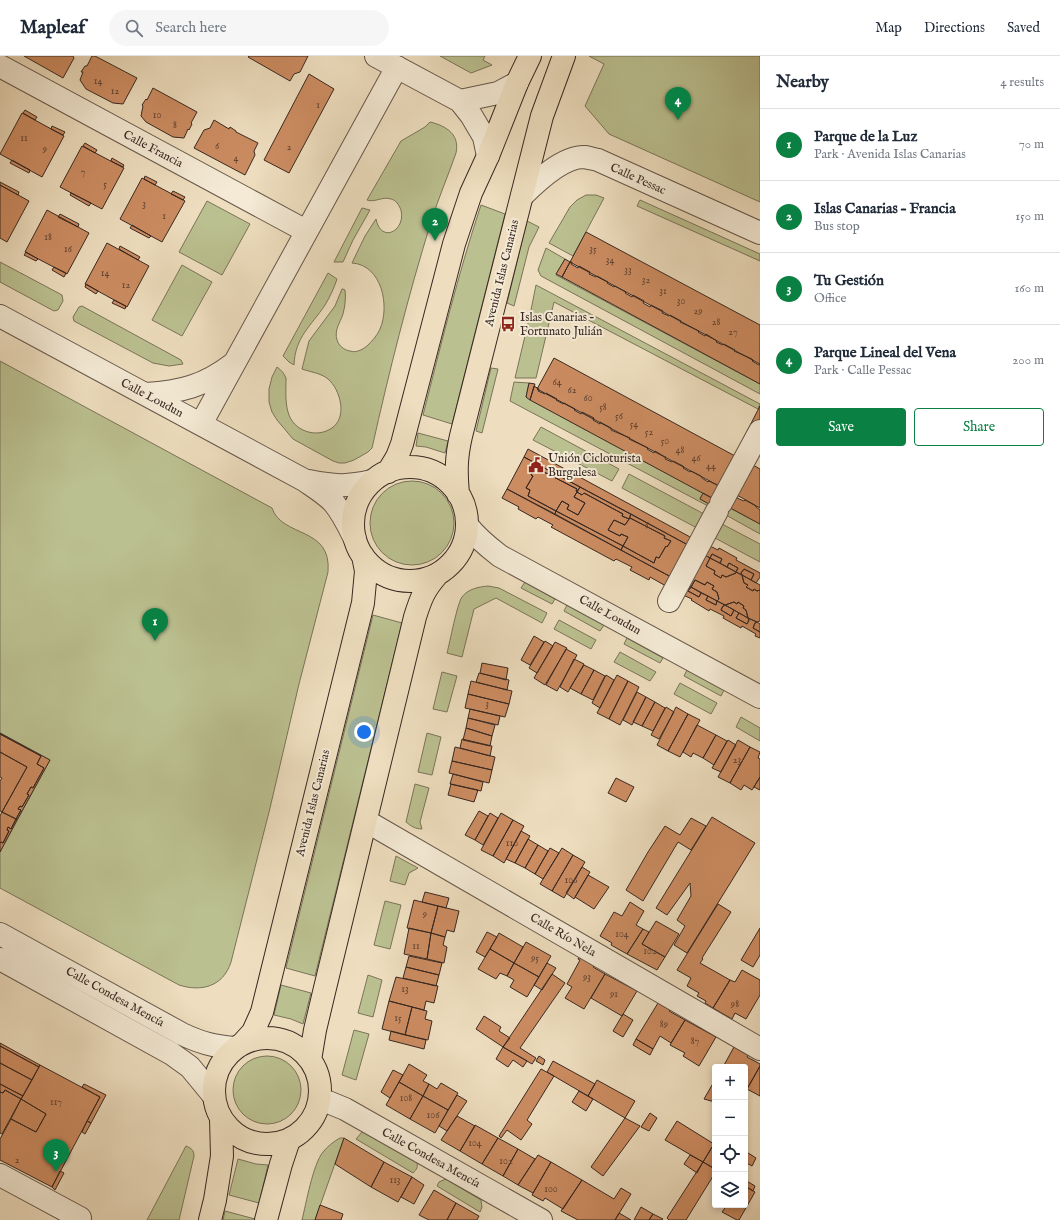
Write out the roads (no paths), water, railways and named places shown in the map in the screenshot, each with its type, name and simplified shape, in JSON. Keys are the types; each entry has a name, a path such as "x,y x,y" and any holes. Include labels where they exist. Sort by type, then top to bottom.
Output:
{"main road":[{"path":"437,575 424,580 397,580 384,575 372,567 359,548 353,527 354,514 364,491 380,477 396,457 402,444 454,244 471,193 488,156 517,83 530,56"},
{"name":"Avenida Islas Canarias","path":"458,494 456,472 457,453 542,116 564,56"},
{"path":"310,1060 323,995 420,601 427,587 459,554 465,540 467,525 464,509 458,494 448,482 434,473 419,468 403,468 380,477"},
{"name":"Avenida Islas Canarias","path":"238,1046 253,1032 262,1012 363,603 366,571 359,548"},
{"path":"259,1038 278,1038 297,1047 310,1060 316,1069 319,1079 319,1102 313,1119 300,1133 289,1140 279,1143 268,1145 251,1142 235,1134 221,1119 213,1095 214,1083 217,1071 223,1061 238,1046 259,1038"},
{"path":"210,1220 215,1200 222,1156 221,1119"},
{"path":"266,1220 289,1140"}],"street":[{"path":"376,56 460,101 471,115 484,137 488,156"},
{"name":"Calle Francia","path":"0,66 306,231"},
{"path":"201,424 397,67"},
{"path":"460,101 498,93 517,83"},
{"name":"Calle Pessac","path":"522,196 538,180 556,168 571,160 585,157 598,160 760,233"},
{"name":"Calle Loudun","path":"0,316 304,480 322,492 334,503 341,513 359,548"},
{"path":"146,394 167,393 204,383 234,364"},
{"path":"669,600 760,431"},
{"name":"Calle Loudun","path":"304,480 341,486 355,486 380,477"},
{"name":"Calle Loudun","path":"467,525 475,536 500,556 760,697"},
{"name":"Calle Río Nela","path":"366,821 760,1049"},
{"name":"Calle Condesa Mencía","path":"0,934 182,1034 200,1042 218,1047 238,1046"},
{"name":"Calle Condesa Mencía","path":"0,959 172,1054 190,1067 213,1095"},
{"name":"Calle Condesa Mencía","path":"319,1102 328,1102 345,1109 541,1220"},
{"path":"0,1175 80,1218"}],"place":[{"name":"Parque Lineal del Vena","path":"678,120"},
{"name":"Islas Canarias – Francia","path":"435,241"},
{"name":"Islas Canarias – Fortunato Julián","path":"508,324"},
{"name":"Unión Cicloturista Burgalesa","path":"536,465"},
{"name":"Parque de la Luz","path":"155,641"},
{"name":"Tu Gestión","path":"56,1172"}]}
